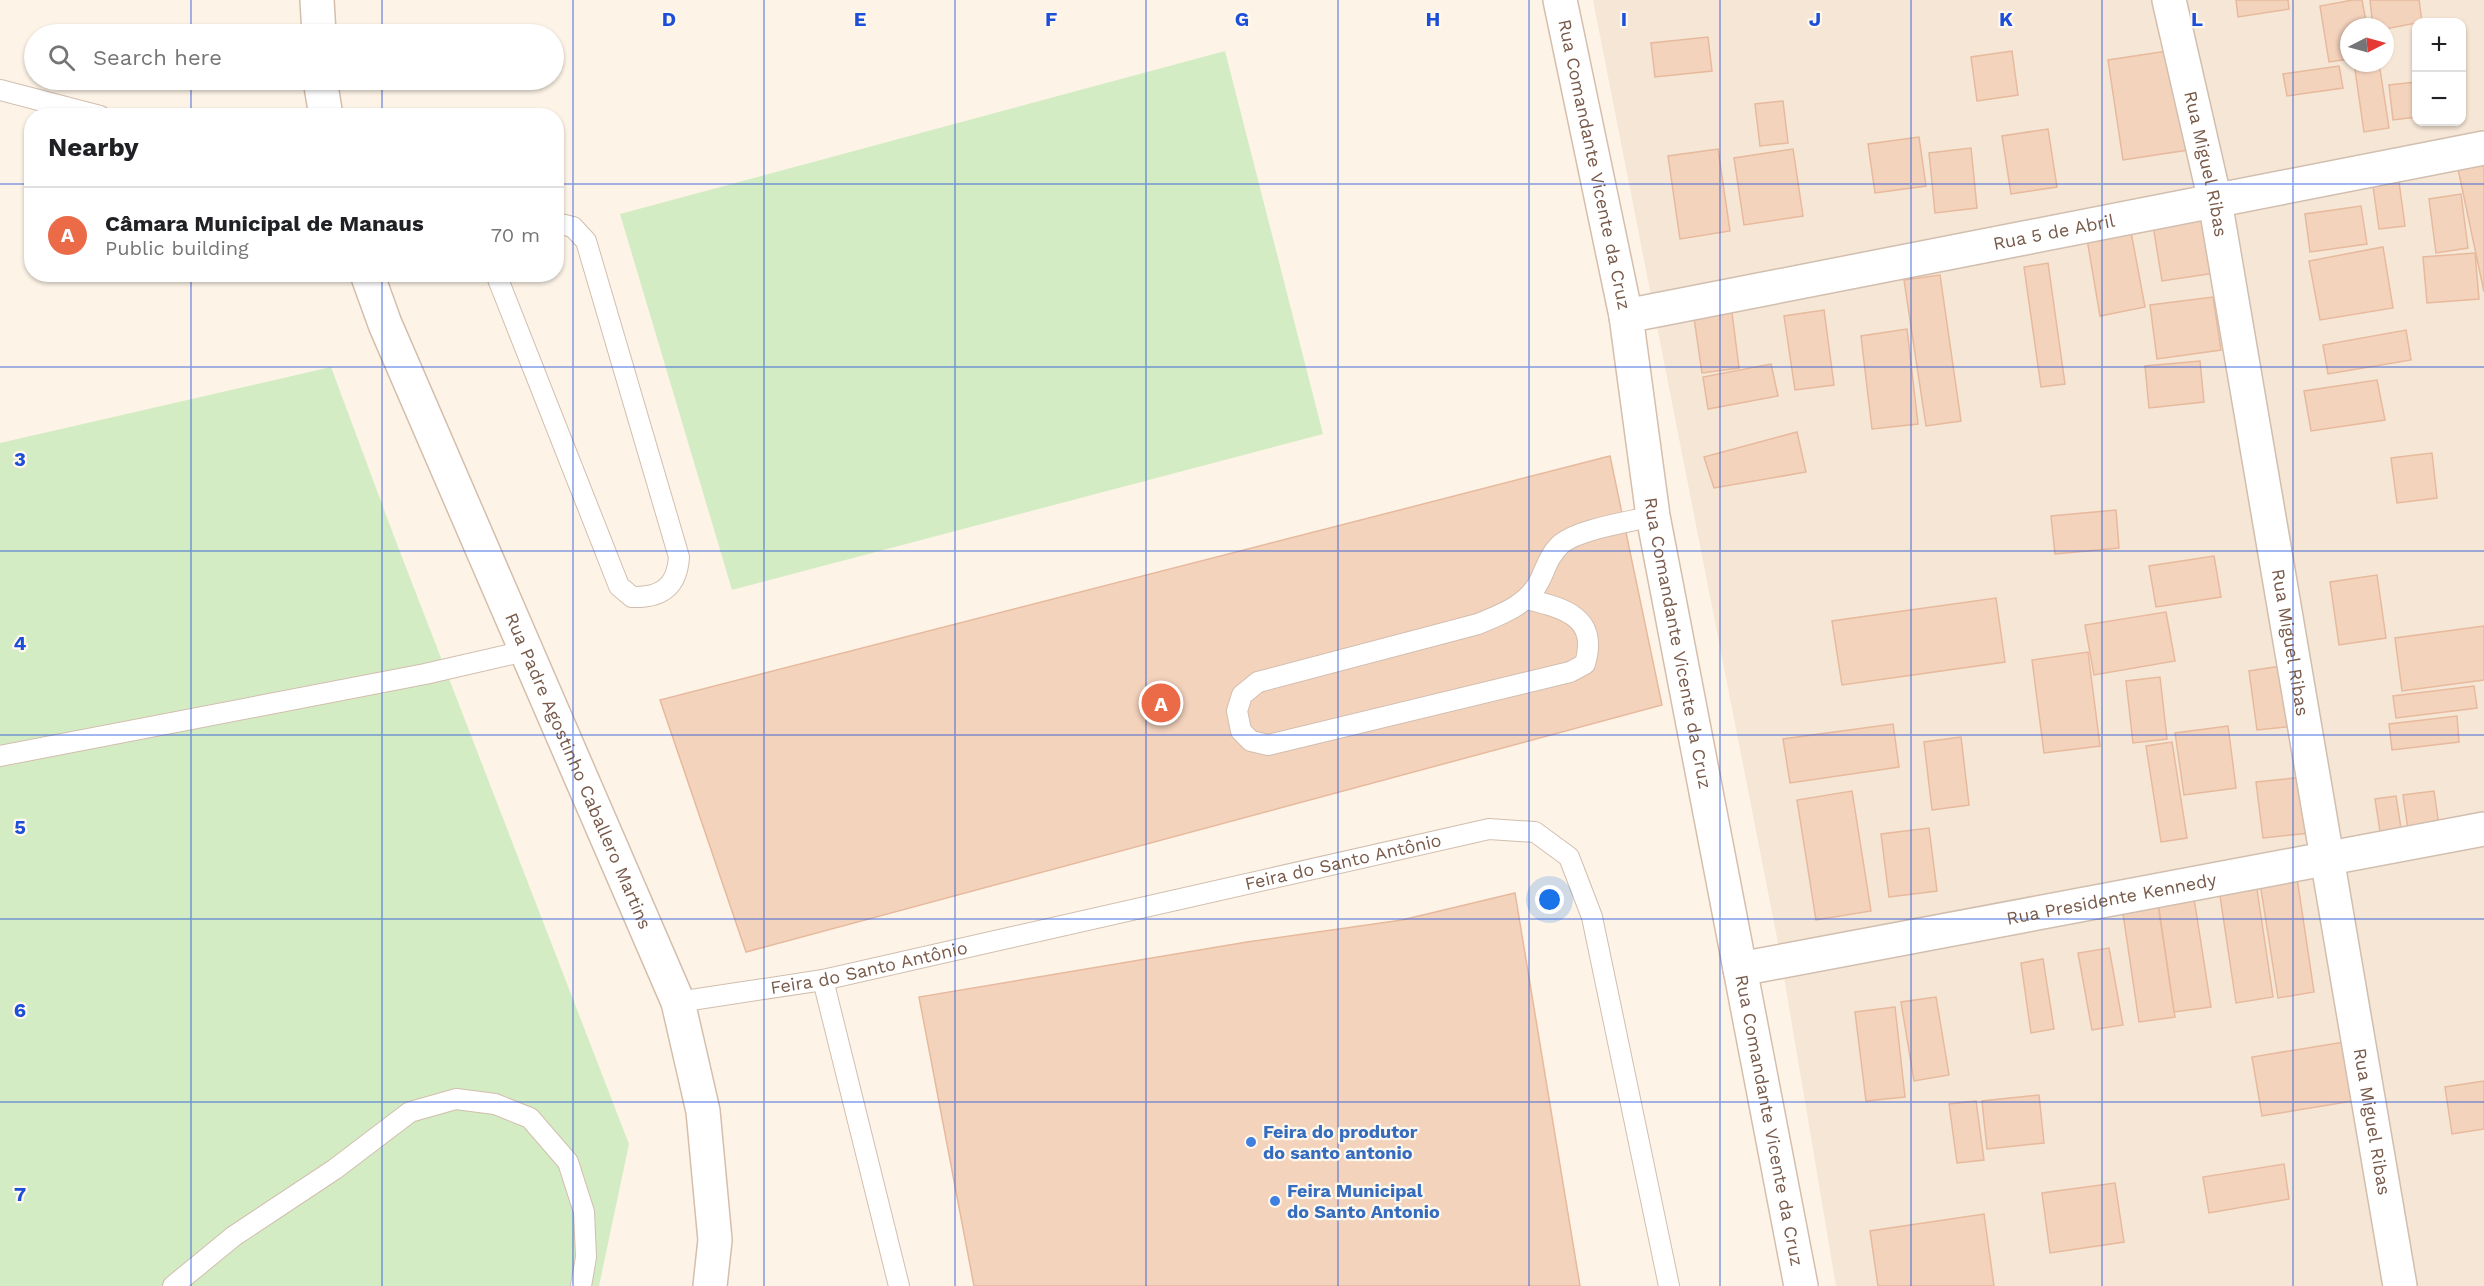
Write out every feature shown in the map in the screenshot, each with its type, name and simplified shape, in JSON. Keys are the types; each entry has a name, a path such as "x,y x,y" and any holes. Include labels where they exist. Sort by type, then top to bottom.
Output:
{"street":[{"path":"317,0 318,24"},
{"name":"Rua Comandante Vicente da Cruz","path":"1560,0 1626,316 1653,516 1801,1286"},
{"name":"Rua Miguel Ribas","path":"2169,0 2215,201 2400,1286"},
{"path":"322,90 325,108"},
{"name":"Rua 5 de Abril","path":"1626,316 2484,148"},
{"name":"Rua Padre Agostinho Caballero Martins","path":"370,282 385,324 678,1002 703,1111 715,1240 710,1286"},
{"name":"Rua Presidente Kennedy","path":"1740,969 2484,829"}],"lane":[{"path":"0,90 69,108"},
{"path":"499,282 619,586 632,597 648,598 671,585 678,573 679,557 586,241 573,227 564,225"},
{"path":"1526,599 1559,607 1576,617 1586,629 1590,647 1585,664 1570,672 1268,745 1251,741 1241,731 1237,711 1242,695 1258,682 1478,624 1507,613 1526,599 1539,582 1548,561 1561,544 1578,535 1653,516"},
{"path":"0,756 425,674 525,651"},
{"name":"Feira do Santo Antônio","path":"678,1002 823,980 1489,830 1535,832 1569,857 1592,917 1669,1286"},
{"path":"823,980 899,1286"},
{"path":"172,1286 234,1236 335,1169 410,1112 456,1099 495,1104 530,1118 568,1162 584,1212 586,1257 581,1286"}],"shaded area":[{"path":"1593,0 2484,0 2484,1286 1836,1286 1780,953"}],"green space":[{"path":"1225,51 1323,434 732,590 620,214"},
{"path":"331,367 395,539 629,1144 599,1286 0,1286 0,443"}],"building":[{"path":"2236,0 2288,0 2289,9 2238,17"},
{"path":"2362,0 2365,18 2340,18 2340,60 2329,62 2320,6"},
{"path":"2370,0 2419,0 2421,18 2412,18 2412,24 2394,27 2394,18 2372,18"},
{"path":"1708,37 1712,71 1655,77 1651,43"},
{"path":"2174,50 2188,150 2123,160 2108,60"},
{"path":"2012,51 2018,95 1977,101 1971,57"},
{"path":"2339,66 2343,88 2287,96 2283,74"},
{"path":"2355,72 2380,72 2389,128 2364,132"},
{"path":"2412,82 2412,118 2393,120 2389,85"},
{"path":"1783,101 1788,143 1760,146 1755,104"},
{"path":"2048,129 2057,187 2011,194 2002,136"},
{"path":"1919,137 1926,186 1875,193 1868,144"},
{"path":"1971,148 1977,208 1935,213 1929,153"},
{"path":"1718,149 1730,231 1680,239 1668,156"},
{"path":"1793,149 1803,216 1744,225 1734,158"},
{"path":"2484,158 2484,292 2457,164"},
{"path":"2399,182 2405,226 2379,229 2373,186"},
{"path":"2461,194 2468,248 2436,253 2429,199"},
{"path":"2361,206 2367,244 2310,252 2305,214"},
{"path":"2212,210 2221,272 2162,281 2152,219"},
{"path":"2131,232 2145,307 2100,316 2087,239"},
{"path":"2383,247 2393,308 2320,320 2309,261"},
{"path":"2475,253 2479,299 2427,303 2423,257"},
{"path":"2048,263 2065,384 2041,387 2024,267"},
{"path":"1940,275 1961,421 1926,426 1904,280"},
{"path":"2213,297 2221,350 2157,359 2150,305"},
{"path":"1731,305 1739,368 1702,373 1693,311"},
{"path":"1824,310 1834,385 1795,390 1784,316"},
{"path":"1907,329 1918,424 1872,429 1861,336"},
{"path":"2406,330 2411,360 2328,374 2323,345"},
{"path":"2200,361 2204,402 2149,408 2145,366"},
{"path":"1771,364 1778,396 1708,409 1703,377"},
{"path":"2377,380 2385,420 2311,431 2304,391"},
{"path":"1797,432 1806,472 1714,488 1704,457"},
{"path":"2432,453 2437,498 2397,503 2391,458"},
{"path":"1610,456 1662,705 746,952 660,700"},
{"path":"2116,510 2119,548 2055,554 2051,516"},
{"path":"2214,556 2221,597 2156,607 2149,566"},
{"path":"2377,575 2386,638 2339,645 2330,582"},
{"path":"1996,598 2005,662 1842,685 1832,621"},
{"path":"2166,612 2175,661 2094,675 2085,625"},
{"path":"2484,626 2484,680 2402,691 2395,638"},
{"path":"2088,652 2100,746 2044,753 2032,660"},
{"path":"2287,665 2295,726 2257,730 2249,671"},
{"path":"2160,677 2167,739 2133,743 2126,681"},
{"path":"2474,686 2477,708 2396,718 2393,696"},
{"path":"2457,716 2459,742 2392,750 2389,724"},
{"path":"1893,724 1899,767 1790,783 1783,739"},
{"path":"2228,726 2236,788 2184,795 2175,733"},
{"path":"1961,737 1969,805 1932,810 1924,742"},
{"path":"2172,742 2187,838 2161,842 2146,746"},
{"path":"2304,777 2310,833 2263,838 2256,782"},
{"path":"1852,791 1871,911 1816,920 1797,800"},
{"path":"2434,791 2440,833 2409,837 2403,795"},
{"path":"2396,796 2403,841 2382,844 2375,799"},
{"path":"1929,828 1937,891 1889,897 1881,834"},
{"path":"2297,878 2314,992 2278,998 2260,883"},
{"path":"2256,883 2273,997 2236,1003 2219,889"},
{"path":"2193,892 2211,1007 2174,1012 2157,898"},
{"name":"Feira do produtor do santo antonio","path":"1515,893 1580,1286 974,1286 919,997 1247,942 1402,920"},
{"path":"2158,902 2175,1017 2139,1022 2122,907"},
{"path":"2109,948 2123,1025 2092,1030 2078,953"},
{"path":"2043,959 2054,1029 2031,1033 2021,963"},
{"path":"1936,997 1949,1075 1914,1081 1901,1002"},
{"path":"1895,1007 1905,1097 1866,1101 1855,1012"},
{"path":"2350,1041 2359,1100 2262,1116 2252,1057"},
{"path":"2484,1081 2484,1129 2452,1134 2445,1087"},
{"path":"2039,1095 2044,1143 1987,1149 1982,1101"},
{"path":"1976,1101 1984,1160 1957,1163 1949,1104"},
{"path":"2284,1164 2289,1199 2209,1213 2203,1177"},
{"path":"2115,1183 2124,1242 2050,1253 2042,1193"},
{"path":"1984,1214 1994,1286 1878,1286 1870,1231"}],"place":[{"name":"Câmara Municipal de Manaus","path":"1161,703"},
{"name":"Feira do produtor do santo antonio","path":"1251,1142"},
{"name":"Feira Municipal do Santo Antonio","path":"1275,1201"}]}
